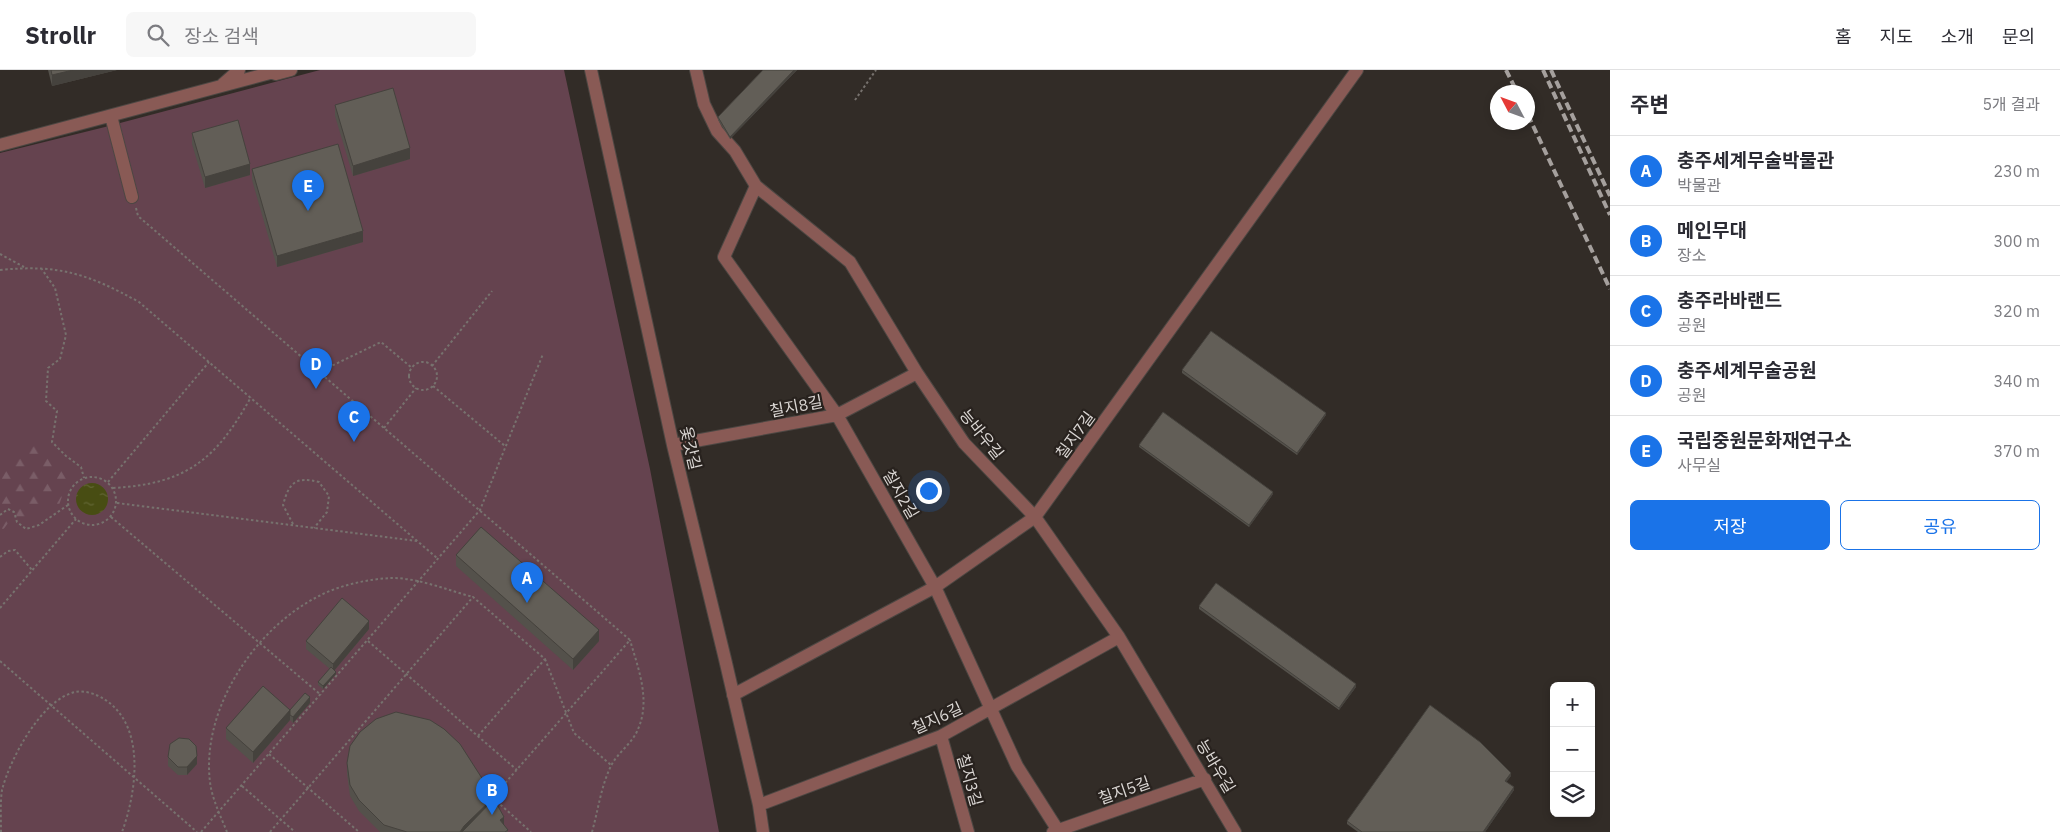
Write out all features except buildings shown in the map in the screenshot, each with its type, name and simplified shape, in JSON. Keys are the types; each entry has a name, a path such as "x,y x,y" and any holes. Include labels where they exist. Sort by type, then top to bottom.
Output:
{"street":[{"path":"216,88 239,70"},
{"path":"0,145 216,88 267,72 282,74 291,70"},
{"name":"옻갓길","path":"591,70 673,445 759,805 762,832"},
{"name":"능바우길","path":"696,70 704,104 717,131 735,151 756,186 850,262 917,373 964,443 1035,517 1119,637 1236,832"},
{"name":"칠지7길","path":"1344,86 1352,70"},
{"name":"칠지7길","path":"733,695 935,586 1035,517 1357,70"},
{"path":"111,116 132,196"},
{"name":"칠지2길","path":"756,186 724,257 837,415 935,586 1017,766 1056,832"},
{"name":"칠지8길","path":"673,445 837,415 917,373"},
{"name":"칠지6길","path":"759,805 940,736 991,710 1119,637"},
{"name":"칠지3길","path":"940,736 968,832"},
{"name":"칠지5길","path":"1056,832 1205,779"}],"path":[{"path":"854,100 876,70"},
{"path":"132,196 138,216 630,640 644,697 643,712 638,730 611,765 592,832"},
{"path":"0,254 25,268"},
{"path":"40,268 55,288 66,334 60,359 48,368 46,401 58,411 52,442 66,456 82,467 84,478"},
{"path":"0,270 52,268 85,276 112,287 140,302 438,558"},
{"path":"432,366 492,291"},
{"path":"320,372 381,342 412,368"},
{"path":"0,661 199,832 242,786 480,510 504,446 543,354"},
{"path":"108,482 209,362"},
{"path":"424,362 432,366 437,374 433,386 424,390 416,388 410,380 412,368 424,362"},
{"path":"433,386 504,446"},
{"path":"384,428 416,388"},
{"path":"113,488 144,486 168,480 192,469 213,451 234,427 251,397"},
{"path":"93,476 108,482 113,488 117,503 111,517 105,522 90,526 76,520 68,505 71,488 84,478 93,476"},
{"path":"294,525 283,505 288,489 295,482 305,478 319,482 329,496 327,512 314,528"},
{"path":"117,503 418,541"},
{"path":"0,515 8,509 14,512 17,522 26,529 39,526 68,505"},
{"path":"111,517 320,695"},
{"path":"0,608 76,520"},
{"path":"0,557 8,551 15,550 32,570"},
{"path":"227,832 210,782 210,744 222,702 242,666 260,643 285,619 319,596 358,582 393,578 418,581 473,597 545,659 574,733 611,765"},
{"path":"270,832 473,597"},
{"path":"367,640 517,770"},
{"path":"487,805 630,640"},
{"path":"478,736 545,659"},
{"path":"1,832 1,790 21,744 50,705 75,692 96,694 116,706 130,735 135,778 122,832"},
{"path":"269,754 359,832"},
{"path":"242,786 294,832"},
{"path":"493,798 532,832"}],"green space":[{"path":"320,70 564,70 650,469 719,832 0,832 0,153"},
{"path":"32,440 43,442 53,458 78,478 65,488 59,505 49,505 33,519 8,523 0,534 0,462"}],"water":[{"path":"92,483 104,487 108,499 104,511 92,515 80,511 76,499 80,487"}],"railway":[{"path":"1506,70 1514,85"},
{"path":"1543,70 1610,215"},
{"path":"1551,70 1610,196"},
{"path":"1535,130 1610,289"}],"place":[{"name":"국립중원문화재연구소","path":"308,211"},
{"name":"충주세계무술공원","path":"316,389"},
{"name":"충주라바랜드","path":"354,442"},
{"name":"충주세계무술박물관","path":"527,603"},
{"name":"메인무대","path":"492,815"}]}
